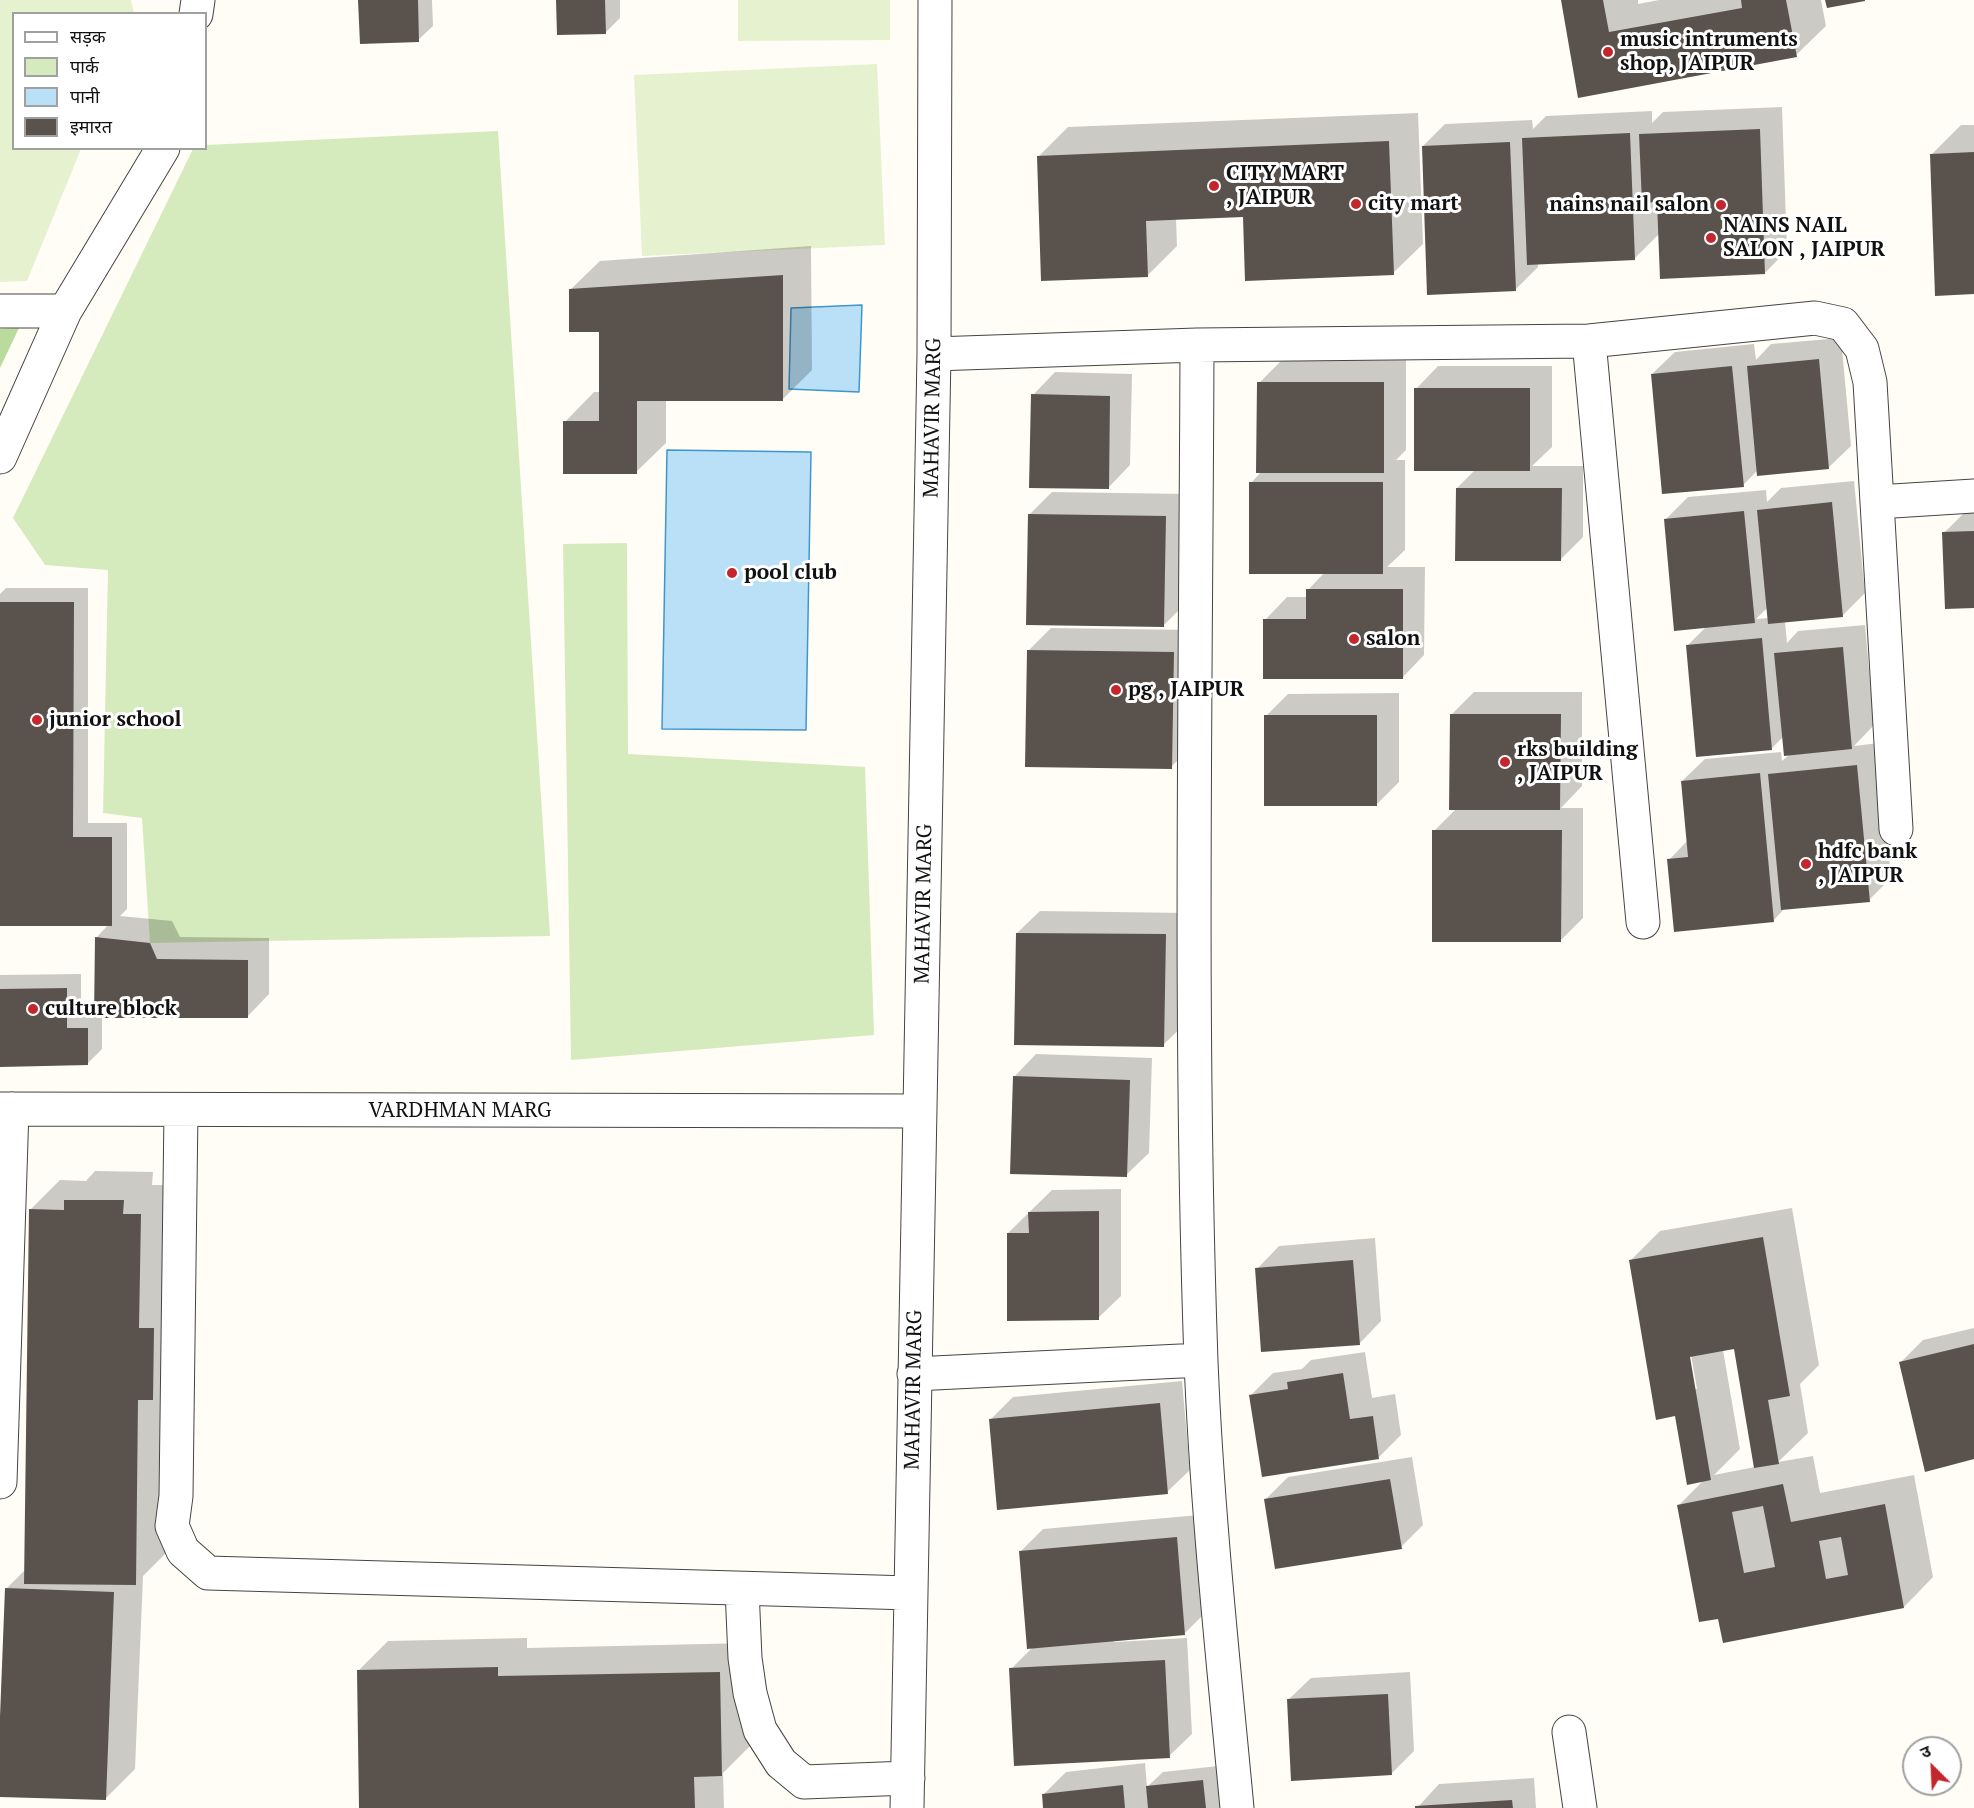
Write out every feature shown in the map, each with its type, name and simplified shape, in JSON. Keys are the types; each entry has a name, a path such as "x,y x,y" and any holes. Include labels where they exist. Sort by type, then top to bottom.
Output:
{"street":[{"name":"MAHAVIR MARG","path":"908,1793 934,354 935,0"},
{"path":"0,457 65,311 162,150"},
{"path":"0,311 65,311"},
{"path":"934,354 1197,345 1589,341 1815,318 1843,324 1862,349 1870,382 1896,828"},
{"path":"1589,341 1643,922"},
{"path":"1197,345 1195,1057 1201,1360 1208,1508 1237,1808"},
{"path":"1877,502 1974,496"},
{"path":"0,1482 6,1109"},
{"name":"VARDHMAN MARG","path":"6,1109 920,1111"},
{"path":"181,1110 176,1496 172,1526 183,1551 208,1573 910,1593"},
{"path":"914,1374 1201,1360"},
{"path":"742,1588 745,1658 750,1693 760,1730 781,1763 804,1782 908,1793"},
{"path":"1569,1732 1580,1808"}],"green space":[{"path":"0,0 131,0 134,12 12,12 12,150 81,150 27,281 0,282"},
{"path":"738,0 890,0 890,40 738,41"},
{"path":"877,64 885,245 642,256 634,75"},
{"path":"498,131 550,936 150,943 142,818 103,813 108,570 45,565 13,518 193,150 207,150 207,145"},
{"path":"19,328 0,368 0,329"},
{"path":"627,543 628,754 865,767 874,1035 571,1060 563,544"}],"water":[{"path":"862,305 859,392 789,389 791,308"},
{"path":"667,450 811,452 806,730 662,729"}],"building":[{"path":"358,0 418,0 419,42 360,44"},
{"path":"556,0 605,0 606,34 557,35"},
{"path":"1561,0 1603,0 1609,32 1742,8 1741,0 1786,0 1797,57 1578,98"},
{"path":"1825,0 1865,0 1865,1 1827,8"},
{"name":"NAINS NAIL SALON , JAIPUR","path":"1760,129 1765,274 1660,279 1657,202 1642,203 1639,134"},
{"path":"1630,133 1635,260 1527,265 1522,138"},
{"name":"CITY MART , JAIPUR","path":"1389,141 1394,275 1245,281 1243,217 1146,221 1148,277 1041,281 1037,156"},
{"path":"1510,142 1516,291 1427,295 1422,146"},
{"path":"1974,152 1974,294 1935,296 1930,154"},
{"path":"783,275 783,401 637,401 637,474 563,474 563,421 599,421 599,332 569,332 569,289"},
{"path":"1819,359 1829,469 1757,476 1747,366"},
{"path":"1732,366 1744,487 1662,494 1651,374"},
{"path":"1257,382 1384,382 1384,473 1256,473"},
{"path":"1414,388 1530,388 1530,471 1414,471"},
{"path":"1031,394 1110,396 1109,489 1029,488"},
{"path":"1249,482 1383,482 1383,574 1249,574"},
{"path":"1456,488 1562,488 1561,561 1455,561"},
{"path":"1832,502 1843,617 1768,624 1757,510"},
{"path":"1744,511 1755,623 1674,631 1664,519"},
{"path":"1028,514 1166,516 1164,627 1026,625"},
{"path":"1974,531 1974,608 1945,609 1942,532"},
{"path":"1306,589 1403,589 1403,679 1263,679 1263,619 1306,619"},
{"name":"junior school","path":"0,602 74,602 73,837 112,837 112,926 0,926"},
{"path":"1762,638 1772,750 1696,757 1686,645"},
{"path":"1843,647 1852,749 1784,756 1774,653"},
{"path":"1027,650 1174,652 1172,769 1025,767"},
{"name":"rks building , JAIPUR","path":"1450,714 1561,714 1560,810 1449,810"},
{"path":"1264,715 1377,715 1377,806 1264,806"},
{"path":"1857,765 1870,902 1781,910 1768,774"},
{"path":"1760,773 1774,922 1674,932 1667,859 1688,857 1681,781"},
{"path":"1432,830 1562,830 1561,942 1432,942"},
{"path":"1016,933 1166,934 1164,1047 1014,1045"},
{"path":"95,937 150,943 157,959 248,960 248,1018 94,1018"},
{"name":"culture block","path":"67,988 67,1028 88,1028 88,1065 0,1067 0,989"},
{"path":"1013,1076 1130,1080 1127,1177 1010,1174"},
{"path":"64,1200 124,1200 123,1214 141,1214 139,1328 154,1328 153,1400 138,1400 136,1585 24,1584 29,1209 64,1210"},
{"path":"1099,1211 1099,1320 1007,1321 1007,1233 1029,1233 1028,1212"},
{"path":"1763,1237 1790,1396 1768,1400 1779,1464 1754,1468 1734,1349 1690,1357 1711,1480 1687,1485 1675,1416 1656,1420 1629,1260"},
{"path":"1353,1260 1360,1345 1261,1352 1255,1268"},
{"path":"1974,1344 1974,1459 1925,1472 1899,1362"},
{"path":"1343,1373 1350,1419 1373,1416 1379,1459 1262,1477 1249,1395 1288,1389 1287,1382"},
{"path":"1160,1403 1168,1494 997,1510 989,1419"},
{"path":"1390,1479 1402,1549 1275,1569 1264,1499"},
{"path":"1783,1484 1791,1522 1885,1504 1904,1608 1723,1643 1718,1619 1699,1622 1677,1505","holes":["1763,1506 1775,1567 1744,1573 1732,1512","1841,1537 1848,1575 1826,1579 1819,1541"]},
{"path":"1177,1537 1185,1635 1027,1649 1019,1551"},
{"path":"5,1588 114,1592 106,1800 0,1797 0,1717"},
{"path":"1165,1660 1170,1758 1014,1766 1009,1668"},
{"path":"498,1667 498,1676 720,1672 722,1776 694,1777 695,1808 359,1808 357,1670"},
{"path":"1388,1694 1392,1775 1291,1781 1287,1699"},
{"path":"1203,1780 1206,1808 1148,1808 1146,1786"},
{"path":"1123,1785 1125,1808 1043,1808 1042,1794"},
{"path":"1512,1800 1513,1808 1415,1808 1415,1806"}],"place":[{"name":"music intruments shop, JAIPUR","path":"1608,52"},
{"name":"CITY MART , JAIPUR","path":"1214,186"},
{"name":"city mart","path":"1356,204"},
{"name":"nains nail salon","path":"1721,205"},
{"name":"NAINS NAIL SALON , JAIPUR","path":"1711,238"},
{"name":"pool club","path":"732,573"},
{"name":"salon","path":"1354,639"},
{"name":"pg , JAIPUR","path":"1116,690"},
{"name":"junior school","path":"37,720"},
{"name":"rks building , JAIPUR","path":"1505,762"},
{"name":"hdfc bank , JAIPUR","path":"1806,864"},
{"name":"culture block","path":"33,1009"}]}
